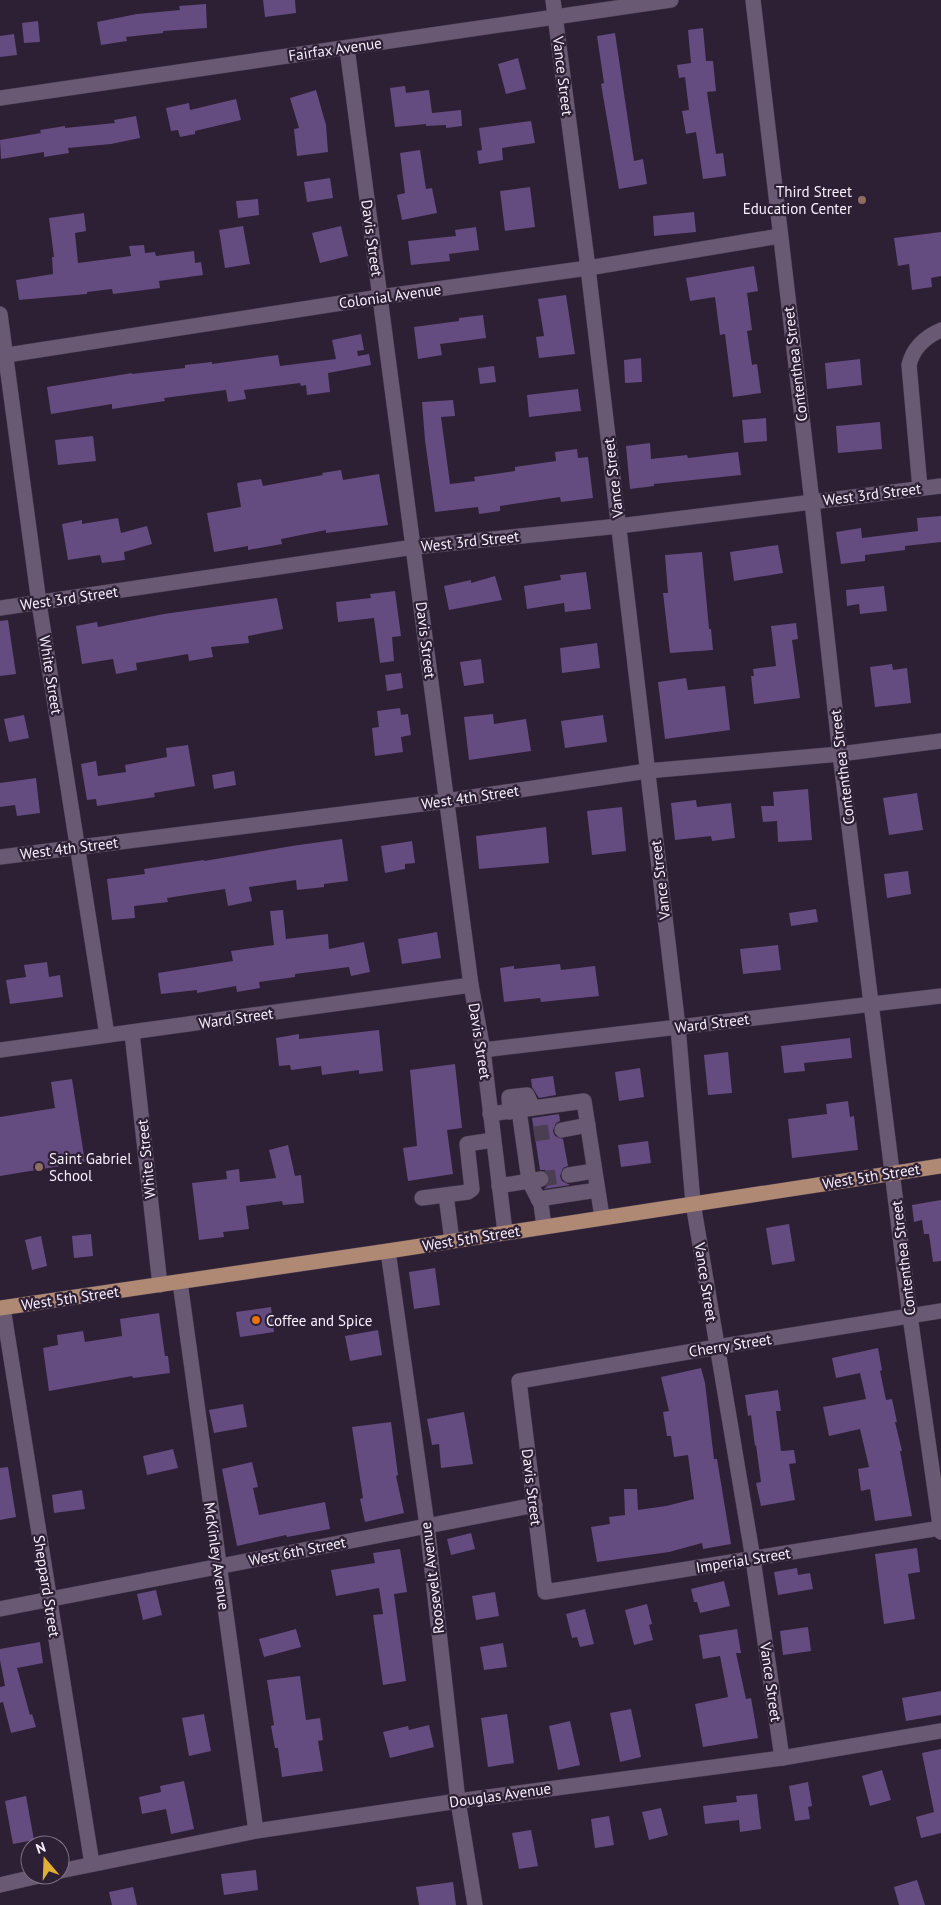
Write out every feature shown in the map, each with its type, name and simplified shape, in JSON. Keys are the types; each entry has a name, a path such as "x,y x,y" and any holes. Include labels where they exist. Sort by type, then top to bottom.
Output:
{"main road":[{"name":"West 5th Street","path":"2,1308 941,1166"}],"street":[{"name":"Vance Street","path":"553,0 588,268 678,1027 693,1203 753,1559 782,1758"},
{"name":"Fairfax Avenue","path":"0,98 671,0"},
{"name":"Contenthea Street","path":"753,0 840,754 910,1316 941,1529"},
{"name":"Davis Street","path":"347,48 446,801 471,985 483,1050 505,1232"},
{"name":"Colonial Avenue","path":"3,356 380,297 588,268 780,236"},
{"name":"White Street","path":"0,314 3,356 107,1035"},
{"path":"920,488 909,366 912,354 919,345 928,336 941,330"},
{"name":"West 3rd Street","path":"0,608 414,547 619,526 941,486"},
{"name":"West 4th Street","path":"0,857 446,801 647,771 840,754 941,741"},
{"name":"Ward Street","path":"0,1050 471,985"},
{"name":"Ward Street","path":"483,1050 941,996"},
{"name":"White Street","path":"132,1033 160,1285"},
{"path":"490,1114 584,1101 602,1217"},
{"path":"520,1110 528,1135 544,1226"},
{"path":"562,1130 588,1125"},
{"path":"422,1198 468,1192 472,1189 467,1144 493,1140"},
{"path":"569,1175 594,1171"},
{"path":"472,1179 499,1181 535,1180"},
{"path":"538,1199 597,1190"},
{"path":"446,1195 452,1241"},
{"name":"Roosevelt Avenue","path":"388,1251 426,1525 458,1801 476,1905"},
{"name":"McKinley Avenue","path":"180,1282 256,1831"},
{"name":"Sheppard Street","path":"2,1308 92,1864"},
{"name":"Cherry Street","path":"518,1381 941,1311"},
{"name":"Davis Street","path":"518,1381 545,1592"},
{"name":"West 6th Street","path":"0,1610 535,1505"},
{"name":"Imperial Street","path":"545,1592 941,1529"},
{"name":"Douglas Avenue","path":"70,1869 256,1831 458,1801 782,1758 941,1731"},
{"path":"0,1885 20,1880"}],"building":[{"path":"263,0 295,0 296,13 265,17"},
{"path":"206,4 207,28 163,31 163,33 126,37 127,41 101,45 97,22 137,14 180,10 179,6"},
{"path":"38,21 40,42 24,43 22,23"},
{"path":"703,28 706,61 713,61 716,91 707,92 716,154 723,153 726,176 703,179 696,132 686,134 682,111 689,110 685,77 679,78 677,65 691,63 688,30"},
{"path":"615,33 634,161 643,159 647,184 619,189 601,84 604,83 597,36"},
{"path":"14,34 17,55 0,57 0,36"},
{"path":"518,58 526,89 506,94 498,64"},
{"path":"405,86 406,93 429,90 432,113 461,110 462,126 446,128 446,125 426,126 426,124 395,127 390,88"},
{"path":"316,90 326,125 328,152 297,156 294,129 299,128 290,98"},
{"path":"236,99 241,120 195,131 195,134 180,137 178,130 171,131 166,108 189,103 190,110"},
{"path":"136,116 140,138 111,144 68,148 69,153 44,157 44,152 1,159 0,140 41,133 40,130 65,126 65,128 115,123 114,120"},
{"path":"531,121 535,143 502,148 503,160 479,164 477,151 482,150 479,128"},
{"path":"420,150 426,189 432,188 437,213 402,220 397,195 405,193 400,153"},
{"path":"330,178 333,198 307,202 304,182"},
{"path":"530,187 535,227 505,231 500,191"},
{"path":"258,199 259,215 238,218 236,201"},
{"path":"694,212 696,232 654,236 653,216"},
{"path":"84,213 86,231 75,233 78,263 131,256 129,246 144,245 145,253 155,252 156,256 194,251 195,263 201,262 203,275 159,281 160,288 113,294 112,289 87,292 87,294 19,300 16,280 53,274 52,257 54,257 49,218"},
{"path":"243,226 250,264 225,268 219,230"},
{"path":"341,226 348,256 320,263 312,233"},
{"path":"476,227 479,250 449,254 450,261 411,265 408,241 456,236 455,230"},
{"path":"941,232 941,276 931,278 932,287 912,290 909,264 898,266 894,238"},
{"path":"754,266 758,291 747,293 752,330 747,331 752,365 757,364 761,393 733,397 725,334 720,335 715,297 690,301 686,278"},
{"path":"566,295 575,354 539,358 536,337 544,336 538,299"},
{"path":"483,315 486,338 440,344 442,355 418,359 414,327 459,321 459,318"},
{"path":"361,334 364,350 357,351 358,356 369,354 371,365 328,373 330,392 307,395 306,385 301,386 300,383 244,390 246,399 228,402 226,390 164,398 165,401 112,409 112,404 51,414 47,387 132,373 185,368 185,365 212,362 212,364 278,355 280,366 336,359 332,340"},
{"path":"641,358 642,382 625,383 624,360"},
{"path":"860,359 862,385 827,389 825,363"},
{"path":"494,366 496,382 480,384 478,368"},
{"path":"578,389 581,411 529,417 527,395"},
{"path":"453,400 455,416 441,417 450,484 475,481 474,477 515,471 515,467 556,461 555,452 577,449 578,458 588,457 593,498 561,502 560,497 500,506 500,511 479,514 478,507 435,512 422,402"},
{"path":"766,418 767,441 744,443 742,420"},
{"path":"880,422 882,449 838,453 836,426"},
{"path":"93,436 96,461 58,465 55,440"},
{"path":"650,443 651,459 687,455 688,458 738,452 741,475 654,484 654,486 630,489 626,446"},
{"path":"341,470 343,480 379,474 388,525 326,533 326,530 281,539 282,544 248,550 248,546 214,552 207,513 241,507 237,483 261,479 263,486"},
{"path":"941,516 941,542 905,546 905,550 865,555 865,561 841,564 836,532 861,528 862,538 918,531 917,518"},
{"path":"118,518 121,533 147,526 152,544 124,552 125,560 102,563 100,555 68,560 62,524 82,520 82,524"},
{"path":"778,545 783,573 734,581 730,552"},
{"path":"702,552 709,629 711,629 713,650 670,653 663,593 668,593 665,555"},
{"path":"586,572 591,609 565,612 564,603 527,609 524,586 561,580 560,575"},
{"path":"495,576 502,600 449,610 444,586 471,580 471,583"},
{"path":"884,586 887,611 860,614 859,604 847,606 846,590"},
{"path":"395,591 401,636 392,637 394,661 380,663 374,618 338,622 336,602 371,598 370,594"},
{"path":"277,598 283,629 248,636 249,643 211,647 213,657 189,661 188,654 136,663 137,670 116,674 113,659 82,664 76,626 97,622 98,627 164,614"},
{"path":"8,620 16,674 0,676 0,621"},
{"path":"796,623 798,639 792,640 800,698 754,704 751,676 754,676 753,669 776,666 771,626"},
{"path":"597,643 600,668 562,673 560,648"},
{"path":"481,659 484,683 464,686 460,662"},
{"path":"892,664 893,670 907,668 911,703 875,707 870,667"},
{"path":"401,673 403,688 387,691 385,675"},
{"path":"686,678 688,690 725,686 730,730 665,739 658,682"},
{"path":"400,708 401,715 408,714 411,735 401,737 403,752 375,756 372,728 379,727 377,711"},
{"path":"493,714 494,724 526,719 531,751 469,760 464,717"},
{"path":"24,715 29,738 9,742 4,719"},
{"path":"603,715 607,742 565,748 561,721"},
{"path":"188,745 195,786 154,793 155,797 97,806 96,799 87,800 81,764 96,761 98,776 126,772 125,765 167,757 166,748"},
{"path":"234,771 236,785 214,789 212,775"},
{"path":"36,778 40,813 17,816 15,805 0,807 0,783"},
{"path":"808,789 812,840 778,842 777,821 763,822 761,806 774,806 773,792"},
{"path":"917,793 923,830 889,835 883,798"},
{"path":"696,800 697,807 731,803 735,838 712,841 711,836 675,840 671,803"},
{"path":"622,807 626,851 592,855 587,811"},
{"path":"546,827 549,863 479,869 476,836"},
{"path":"342,839 348,881 324,884 324,887 297,890 296,880 249,887 252,901 228,906 225,889 167,898 168,902 134,906 135,918 112,920 107,879 145,874 144,869"},
{"path":"412,841 415,863 405,864 405,869 385,873 381,846"},
{"path":"908,871 911,894 887,898 884,874"},
{"path":"816,909 818,922 791,926 789,913"},
{"path":"283,910 286,939 328,934 329,949 364,942 370,972 351,976 349,967 295,974 295,977 259,982 260,988 237,992 236,986 197,993 197,990 161,994 158,973 233,961 231,951 274,945 270,911"},
{"path":"437,932 441,958 402,964 398,939"},
{"path":"778,945 781,970 743,974 740,949"},
{"path":"47,962 49,977 60,975 63,997 10,1004 6,980 26,977 24,965"},
{"path":"560,964 561,970 595,966 599,996 541,1002 540,998 504,1002 500,968 514,966 514,969"},
{"path":"379,1030 383,1071 359,1074 359,1070 322,1075 321,1066 291,1070 290,1065 279,1066 276,1038 299,1034 299,1039"},
{"path":"850,1038 852,1058 804,1063 805,1071 784,1073 781,1046"},
{"path":"728,1052 732,1093 708,1095 704,1055"},
{"path":"455,1064 462,1128 447,1130 453,1174 408,1181 403,1148 417,1146 410,1070"},
{"path":"640,1068 644,1097 619,1101 615,1072"},
{"path":"553,1076 556,1095 539,1098 532,1087 531,1079"},
{"path":"72,1079 85,1162 0,1176 0,1117 55,1108 51,1082"},
{"path":"848,1101 850,1117 854,1116 858,1150 792,1158 788,1119 827,1114 826,1104"},
{"path":"559,1114 560,1121 556,1123 553,1131 555,1136 563,1139 568,1166 563,1168 560,1176 562,1181 570,1185 544,1189 550,1183 550,1177 545,1170 540,1170 532,1118"},
{"path":"648,1141 651,1163 621,1167 618,1145"},
{"path":"288,1145 295,1176 301,1175 304,1203 283,1205 282,1201 246,1206 249,1229 223,1232 224,1237 199,1240 192,1183 227,1179 226,1171 239,1169 240,1182 276,1178 269,1150"},
{"path":"941,1200 941,1261 933,1262 929,1234 924,1234 922,1220 914,1222 912,1205"},
{"path":"789,1224 795,1261 772,1265 766,1228"},
{"path":"91,1234 93,1256 74,1258 72,1236"},
{"path":"41,1236 47,1266 32,1270 25,1240"},
{"path":"435,1268 440,1305 414,1309 409,1272"},
{"path":"271,1307 274,1332 240,1337 236,1312"},
{"path":"159,1313 165,1356 168,1356 170,1373 133,1378 132,1376 49,1391 43,1348 58,1345 57,1335 83,1331 85,1342 122,1336 120,1319"},
{"path":"378,1330 382,1355 350,1361 345,1336"},
{"path":"878,1348 882,1370 880,1371 886,1400 892,1399 897,1422 895,1422 902,1451 900,1451 912,1516 875,1521 870,1489 861,1491 858,1469 869,1467 860,1429 829,1436 823,1407 866,1399 860,1373 836,1378 832,1358"},
{"path":"701,1368 705,1383 714,1459 717,1459 731,1544 703,1549 702,1543 669,1552 597,1562 591,1527 610,1524 609,1517 625,1515 624,1489 637,1489 638,1510 694,1499 688,1455 674,1457 671,1436 667,1436 663,1412 669,1411 661,1377"},
{"path":"778,1390 781,1411 776,1411 781,1451 794,1450 796,1463 789,1464 795,1500 761,1506 756,1483 761,1482 756,1445 751,1415 748,1416 745,1395"},
{"path":"243,1404 247,1427 214,1433 209,1410"},
{"path":"464,1412 473,1464 441,1468 439,1444 432,1445 427,1419"},
{"path":"391,1422 398,1475 396,1476 404,1513 365,1522 360,1499 363,1498 352,1427"},
{"path":"173,1449 178,1468 147,1475 143,1456"},
{"path":"252,1462 258,1487 253,1488 259,1515 325,1502 330,1529 287,1537 286,1535 237,1546 222,1469"},
{"path":"8,1467 16,1517 0,1520 0,1468"},
{"path":"82,1490 85,1509 54,1513 52,1495"},
{"path":"471,1533 475,1549 451,1555 447,1539"},
{"path":"917,1548 920,1572 908,1574 915,1619 884,1624 875,1554"},
{"path":"400,1549 407,1592 394,1594 406,1681 383,1685 373,1615 383,1614 379,1588 336,1596 331,1570 375,1563 373,1553"},
{"path":"797,1568 798,1575 810,1573 813,1589 778,1595 774,1572"},
{"path":"724,1581 730,1606 700,1613 697,1602 694,1602 691,1589"},
{"path":"156,1590 162,1615 143,1620 137,1594"},
{"path":"495,1592 499,1616 476,1620 472,1596"},
{"path":"647,1604 652,1624 649,1625 653,1640 634,1645 625,1610"},
{"path":"585,1609 594,1644 580,1647 577,1637 572,1638 566,1614"},
{"path":"808,1627 811,1651 783,1655 780,1631"},
{"path":"296,1629 301,1647 264,1657 259,1639"},
{"path":"737,1629 741,1653 736,1653 746,1699 751,1698 758,1738 703,1747 695,1704 728,1697 720,1656 703,1659 699,1635"},
{"path":"40,1642 43,1663 17,1668 30,1715 32,1714 36,1727 11,1733 3,1702 0,1703 0,1687 5,1686 0,1649"},
{"path":"503,1643 507,1667 484,1670 480,1647"},
{"path":"300,1676 306,1720 320,1718 323,1740 318,1741 323,1771 282,1777 278,1748 275,1748 271,1726 274,1725 267,1680"},
{"path":"941,1691 941,1715 906,1721 902,1698"},
{"path":"631,1709 641,1757 620,1762 610,1713"},
{"path":"204,1714 211,1751 189,1756 182,1718"},
{"path":"507,1714 514,1763 488,1767 481,1718"},
{"path":"570,1721 580,1765 558,1770 549,1726"},
{"path":"429,1725 434,1747 390,1758 383,1732 408,1726 409,1730"},
{"path":"941,1749 941,1833 921,1838 916,1817 934,1812 922,1753"},
{"path":"882,1770 891,1800 870,1806 862,1776"},
{"path":"184,1781 194,1829 171,1834 166,1809 142,1814 139,1797 161,1792 160,1786"},
{"path":"808,1782 812,1806 808,1807 810,1819 795,1821 789,1786"},
{"path":"757,1794 761,1829 740,1832 739,1820 705,1824 703,1806 737,1802 736,1796"},
{"path":"26,1796 33,1835 20,1835 20,1843 13,1844 5,1801"},
{"path":"661,1808 668,1835 649,1840 642,1812"},
{"path":"609,1816 614,1845 595,1848 591,1819"},
{"path":"531,1830 538,1866 519,1869 512,1833"},
{"path":"256,1870 258,1890 224,1895 221,1874"},
{"path":"917,1880 925,1905 899,1905 894,1887"},
{"path":"453,1882 456,1905 419,1905 416,1887"},
{"path":"133,1887 137,1905 112,1905 109,1892"}],"tunnel":[{"path":"534,1134 562,1130"},
{"path":"541,1179 569,1175"}],"place":[{"name":"Third Street Education Center","path":"862,200"},
{"name":"Saint Gabriel School","path":"39,1167"},
{"name":"Coffee and Spice","path":"256,1320"}]}
